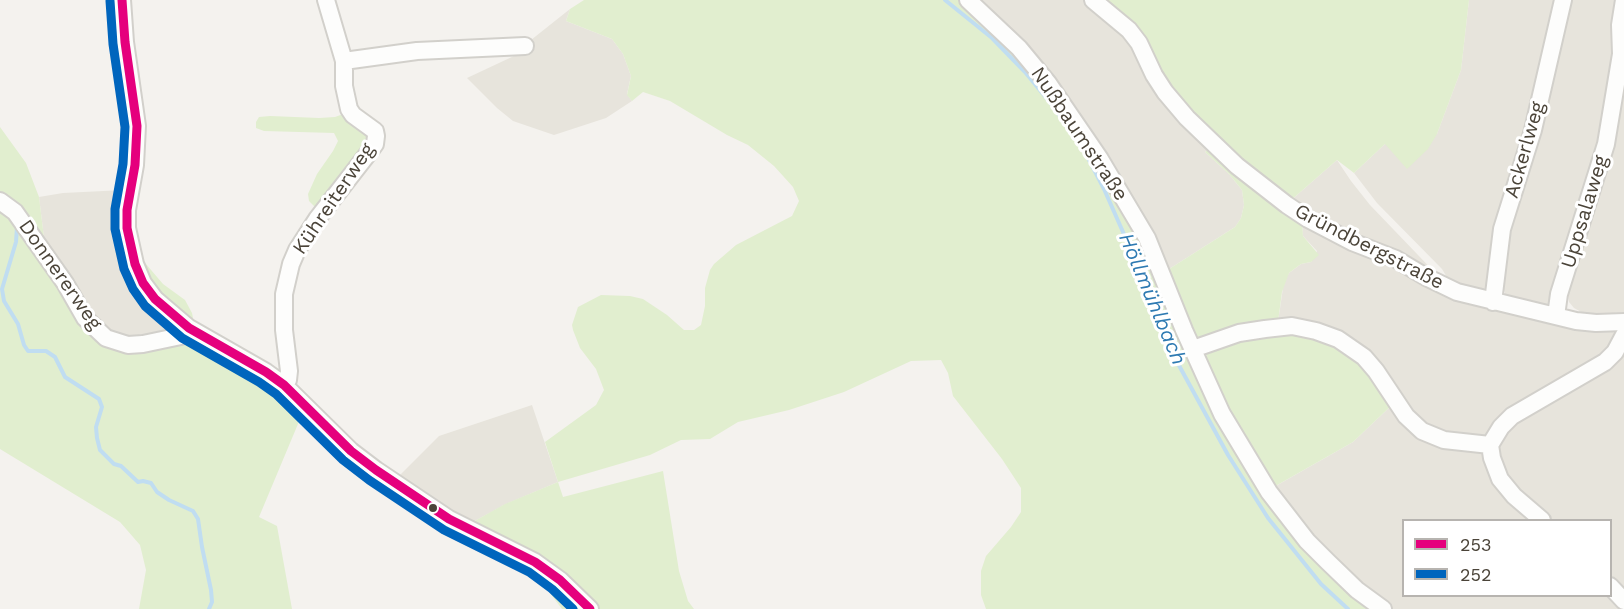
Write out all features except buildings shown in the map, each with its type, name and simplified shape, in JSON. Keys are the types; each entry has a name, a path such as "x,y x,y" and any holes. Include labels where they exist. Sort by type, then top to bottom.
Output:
{"street":[{"path":"122,0 125,42 137,126 136,156 127,210 129,245 143,283 155,299 189,327 284,385 351,451 376,470 449,519 535,562 560,580 590,609"},
{"name":"Kühreiterweg","path":"284,385 288,380 289,371 284,330 284,294 291,264 311,227 370,152 375,144 376,136 375,131 353,115 349,109 344,86 344,61 326,0"},
{"name":"Nußbaumstraße","path":"968,0 1018,48 1048,83 1100,159 1143,229 1192,349 1235,438 1287,516 1336,571 1383,609"},
{"name":"Gründbergstraße","path":"1094,0 1129,30 1139,43 1165,92 1188,118 1237,166 1287,205 1329,231 1396,259 1444,286 1493,302 1591,323 1624,322"},
{"name":"Ackerlweg","path":"1493,302 1502,229 1533,130 1563,0"},
{"name":"Uppsalaweg","path":"1556,316 1559,294 1606,144 1621,54 1620,25 1624,0"},
{"path":"344,61 417,51 525,46"},
{"name":"Donnererweg","path":"3,202 15,212 35,239 65,283 85,318 106,339 128,345 143,344 181,336 189,327"},
{"path":"1192,349 1239,333 1265,329 1296,326 1316,331 1338,339 1364,357 1376,370 1406,416 1422,431 1444,440 1490,445"},
{"path":"1541,519 1514,496 1500,479 1490,445 1501,427 1512,416 1605,362 1615,352 1624,335"},
{"path":"1612,587 1624,601"}],"shaded area":[{"path":"977,0 1088,0 1128,34 1211,147 1205,152 1229,174 1242,190 1244,205 1241,218 1235,227 1166,271"},
{"path":"1469,0 1560,0 1489,286 1477,292 1451,284 1442,269 1377,203 1354,173 1385,144 1437,134 1461,70"},
{"path":"1566,0 1619,0 1603,137 1551,304 1548,307 1506,297 1501,280 1502,262"},
{"path":"570,9 566,21 612,39 623,54 631,76 627,94 632,101 606,118 554,135 513,121 467,78 531,48 531,40"},
{"path":"1624,82 1624,312 1594,315 1574,308 1569,302 1568,295 1606,168"},
{"path":"1337,160 1370,205 1442,280 1289,202"},
{"path":"124,190 121,231 175,327 174,331 139,341 98,329 45,246 39,197 63,193"},
{"path":"1302,222 1411,273 1610,330 1616,334 1613,348 1494,426 1481,438 1444,436 1278,322 1284,281 1289,273 1301,264 1311,262 1317,251 1303,236"},
{"path":"1624,349 1624,594 1612,580 1612,519 1548,519 1517,492 1498,461 1499,449 1506,433 1517,420"},
{"path":"1393,404 1400,414 1482,451 1537,519 1402,519 1402,597 1611,597 1624,609 1392,609 1363,588 1325,552 1274,487 1353,442"},
{"path":"532,405 558,482 506,504 471,523 399,476 439,436"}],"green space":[{"path":"584,0 961,0 1036,76 1124,206 1245,461 1374,609 986,609 981,595 981,571 986,556 1021,512 1021,488 1002,459 953,396 948,373 941,360 911,361 844,392 789,410 738,422 710,439 681,440 650,455 558,482 545,442 596,405 604,390 596,369 580,348 573,330 572,325 578,307 601,295 630,296 643,299 684,330 694,330 701,325 705,306 705,288 714,264 736,245 792,216 799,201 793,187 774,166 748,145 670,101 643,92 632,101 627,95 631,76 623,54 612,39 566,21 570,9"},
{"path":"1100,0 1469,0 1461,70 1437,134 1428,149 1407,169 1385,144 1354,173 1337,160 1289,202 1192,116"},
{"path":"346,113 372,138 322,205 315,207 309,201 308,194 317,174 338,141 334,133 264,131 256,128 256,122 259,117 319,118 335,117"},
{"path":"0,127 26,163 39,197 45,246 0,198"},
{"path":"1211,147 1302,222 1303,236 1319,255 1311,262 1301,264 1289,273 1282,292 1278,322 1192,338 1166,271 1235,227 1241,218 1244,205 1242,190 1229,174 1205,152"},
{"path":"0,206 11,214 102,339 190,337 270,381 303,412 259,517 277,526 292,609 139,609 146,570 140,545 120,522 0,449"},
{"path":"140,257 163,284 185,300 194,323 157,290 143,269"},
{"path":"1312,333 1361,360 1393,404 1353,442 1272,488 1256,463 1203,362 1210,348 1256,334"},
{"path":"663,471 679,571 688,601 694,609 599,609 573,582 471,523 505,504 558,482 563,497"},
{"path":"531,568 564,596 577,609 562,609"}],"waterway":[{"name":"Höllmühlbach","path":"945,0 992,38 1025,72 1053,106 1084,150 1123,232 1170,349 1228,455 1268,518 1321,584 1348,609"},
{"path":"17,227 16,242 2,289 4,301 18,324 24,345 28,351 46,351 55,357 65,377 99,399 102,407 96,427 97,438 100,450 114,464 121,466 138,482 151,483 157,492 193,511 198,519 211,590 212,602 209,609"}],"transit line":[{"name":"253","path":"122,0 125,42 137,126 135,165 127,210 127,228 135,264 143,283 155,299 189,328 266,372 284,385 351,451 376,470 449,519 535,562 560,580 590,609"},
{"name":"252","path":"110,1 113,44 125,127 123,164 115,209 115,229 124,269 133,289 145,306 182,338 276,394 343,460 369,480 444,530 529,572 573,609"}]}
